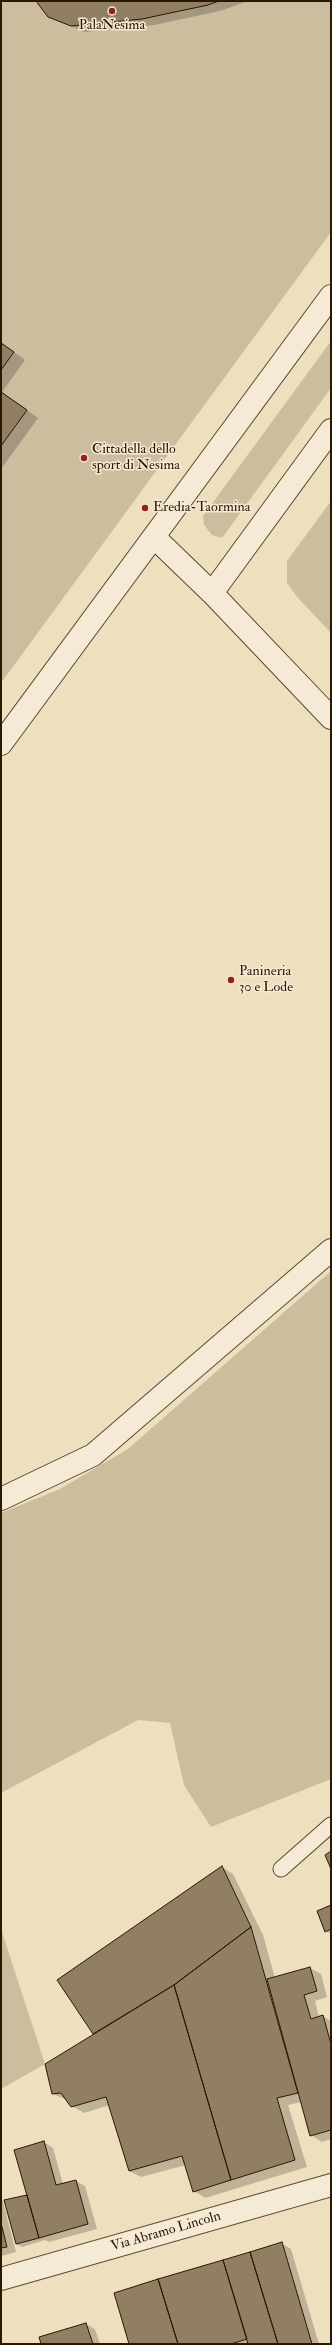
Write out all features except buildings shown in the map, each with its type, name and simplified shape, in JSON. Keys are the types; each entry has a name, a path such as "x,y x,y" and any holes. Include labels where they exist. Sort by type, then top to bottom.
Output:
{"street":[{"path":"1,744 331,296"},
{"path":"212,593 331,430"},
{"path":"154,537 212,593 331,718"},
{"path":"1,1499 93,1455 331,1250"},
{"name":"Via Abramo Lincoln","path":"1,2279 331,2185"}],"lane":[{"path":"281,1869 331,1825"}],"shaded area":[{"name":"Cittadella dello sport di Nesima","path":"1,1 331,1 331,232 1,683"},
{"path":"331,341 331,388 222,538 212,535 204,525 203,516"},
{"path":"331,501 331,633 298,598 287,583 287,561"},
{"path":"331,1271 331,1779 211,1827 184,1785 170,1723 138,1720 1,1793 1,1513 60,1489 128,1449"},
{"path":"1,1929 45,2064 1,2089"}],"place":[{"name":"PalaNesima","path":"112,11"},
{"name":"Cittadella dello sport di Nesima","path":"84,458"},
{"name":"Eredia-Taormina","path":"145,508"},
{"name":"Panineria 30 e Lode","path":"231,980"}]}
